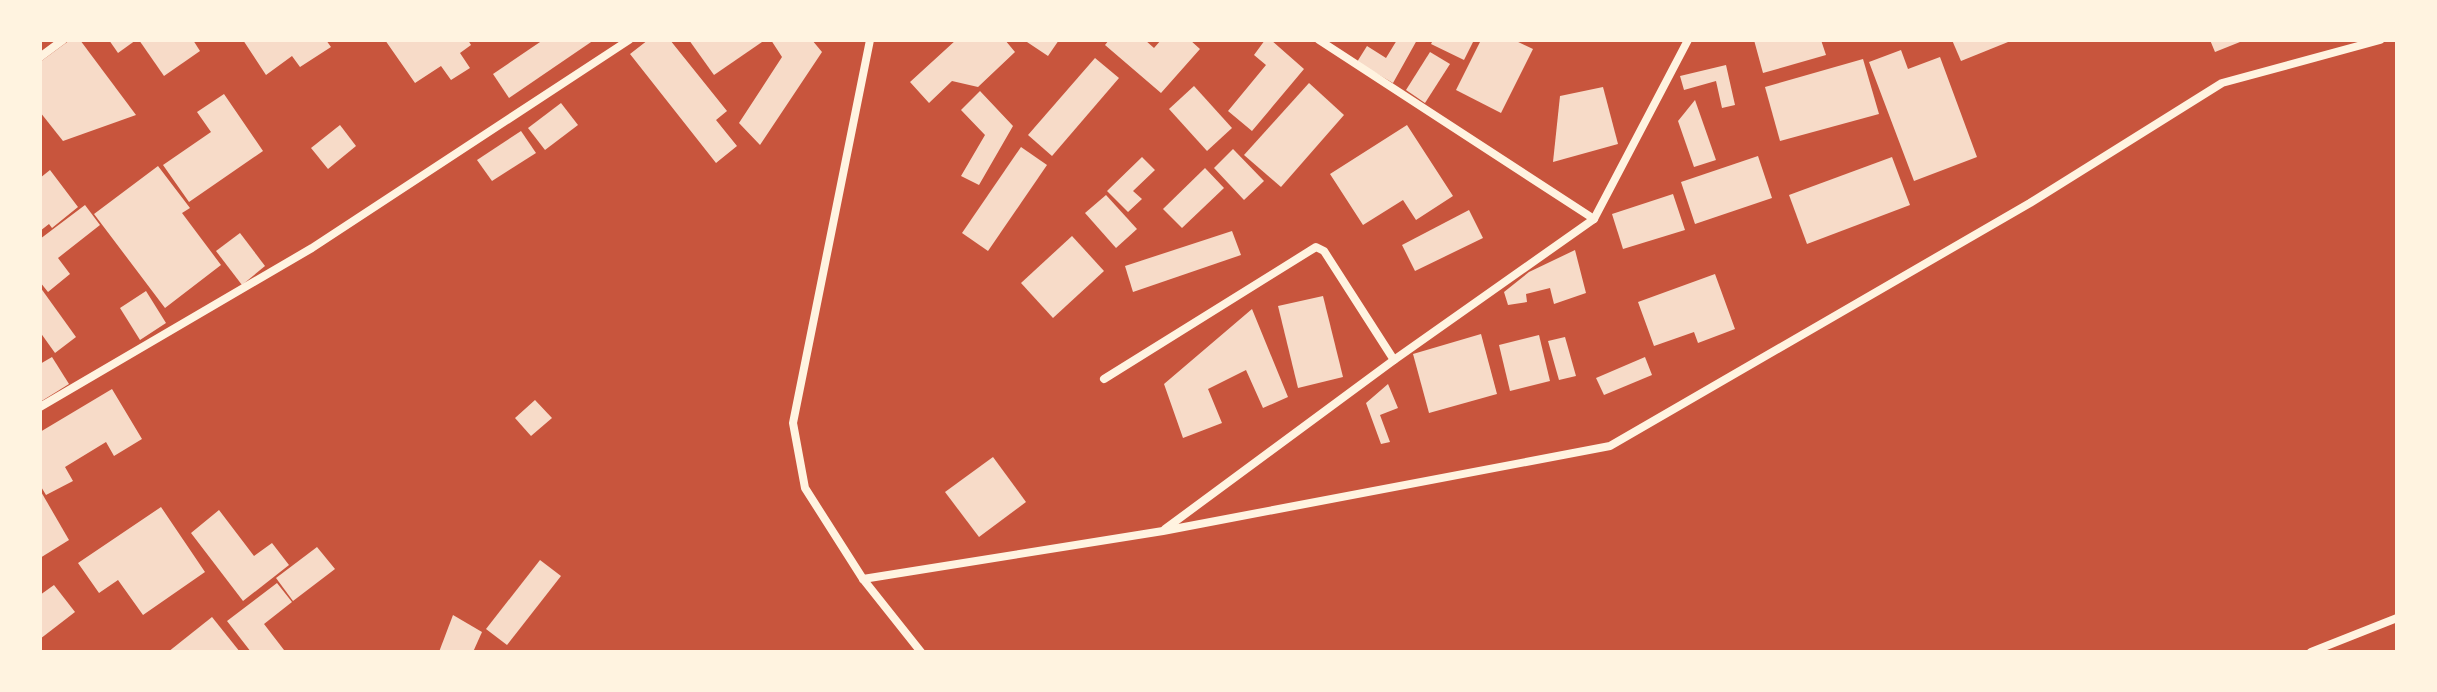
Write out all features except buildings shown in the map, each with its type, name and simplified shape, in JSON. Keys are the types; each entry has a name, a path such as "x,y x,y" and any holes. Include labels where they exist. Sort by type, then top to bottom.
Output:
{"street":[{"path":"40,57 63,40"},
{"path":"40,407 312,248 629,40"},
{"path":"870,40 793,423 805,488 863,579 921,652"},
{"path":"1319,40 1594,219"},
{"path":"1163,531 1394,360 1594,219 1688,40"},
{"path":"863,579 1163,531 1610,446 2030,203 2222,83 2380,40"},
{"path":"1104,379 1316,247 1324,251 1394,360"},
{"path":"2311,652 2397,618"}]}
